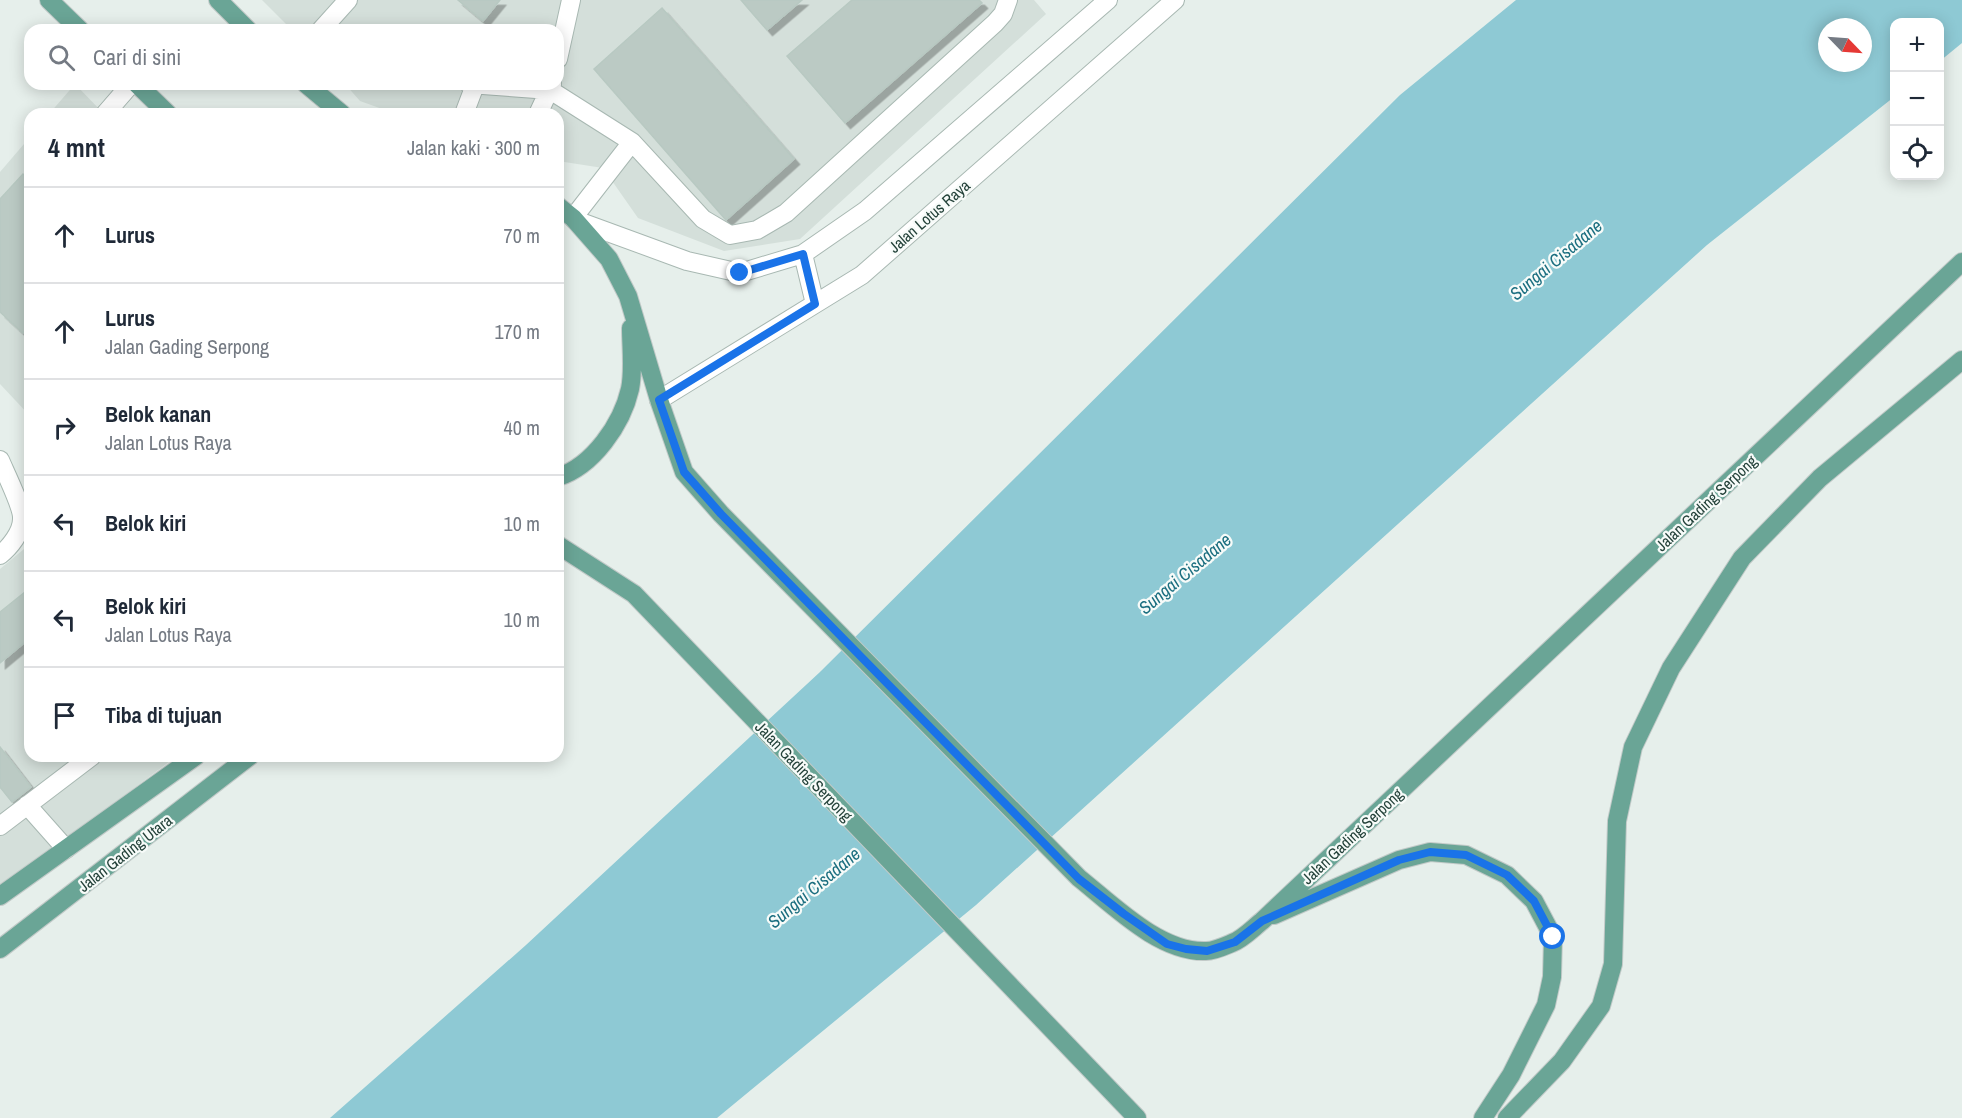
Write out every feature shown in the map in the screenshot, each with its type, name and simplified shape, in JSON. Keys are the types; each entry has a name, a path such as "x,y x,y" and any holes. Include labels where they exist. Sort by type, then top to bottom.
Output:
{"main road":[{"path":"49,0 74,24"},
{"path":"218,0 242,24"},
{"path":"143,90 162,108"},
{"path":"313,90 335,108"},
{"name":"Jalan Gading Serpong","path":"564,211 609,259 628,296 659,400 684,472 721,514 1079,879 1167,944 1207,951 1235,942 1262,921 1962,262"},
{"path":"564,475 569,474 602,446 619,421 630,388 631,308"},
{"path":"1507,1118 1562,1061 1601,1006 1613,964 1617,821 1633,747 1671,668 1742,558 1820,478 1962,360"},
{"name":"Jalan Gading Serpong","path":"564,549 634,594 1137,1118"},
{"path":"0,896 185,762"},
{"name":"Jalan Gading Utara","path":"0,949 242,762"},
{"path":"1262,921 1399,860 1430,852 1466,855 1507,875 1534,901 1553,937 1552,977 1546,1005 1511,1075 1483,1118"}],"street":[{"path":"326,24 348,0"},
{"path":"564,32 571,0"},
{"path":"555,90 632,142 703,219 730,234 758,230 786,213 995,23 1003,14 1008,0"},
{"path":"632,142 574,219 687,261 740,273 803,254 865,211 1108,0"},
{"name":"Jalan Lotus Raya","path":"659,400 862,275 1175,0"},
{"path":"110,108 126,90"},
{"path":"466,108 471,90"},
{"path":"541,108 550,90"},
{"path":"803,254 815,304"},
{"path":"0,460 22,517 20,531 3,553"},
{"path":"0,826 84,762"},
{"path":"27,805 66,849"}],"shaded area":[{"path":"262,0 1034,0 1046,14 800,239 724,251 638,218 603,168 564,162 564,108 379,108 360,101 350,90 564,90 564,24 286,24"},
{"path":"70,90 81,90 98,108 54,108"},
{"path":"24,144 24,410 0,384 0,172"},
{"path":"24,549 24,762 169,762 0,888 0,569"}],"water":[{"name":"Sungai Cisadane","path":"1516,0 1962,0 1962,43 1944,58 1944,18 1890,18 1890,100 1707,245 976,905 717,1118 330,1118 526,945 820,672 1400,95"}],"building":[{"path":"458,0 500,0 483,21"},
{"path":"741,0 802,0 767,30"},
{"path":"852,0 979,0 982,3 845,123 787,56"},
{"path":"662,8 794,159 726,220 594,69"},
{"path":"24,175 23,333 0,312 0,199"},
{"path":"24,593 24,643 0,663 0,612"},
{"path":"0,747 31,787 12,802 0,787"}],"route":[{"path":"740,273 803,254 815,304 659,400 684,472 721,514 1079,879 1167,944 1207,951 1235,942 1262,921 1399,860 1430,852 1466,855 1507,875 1534,901 1553,937"}]}
